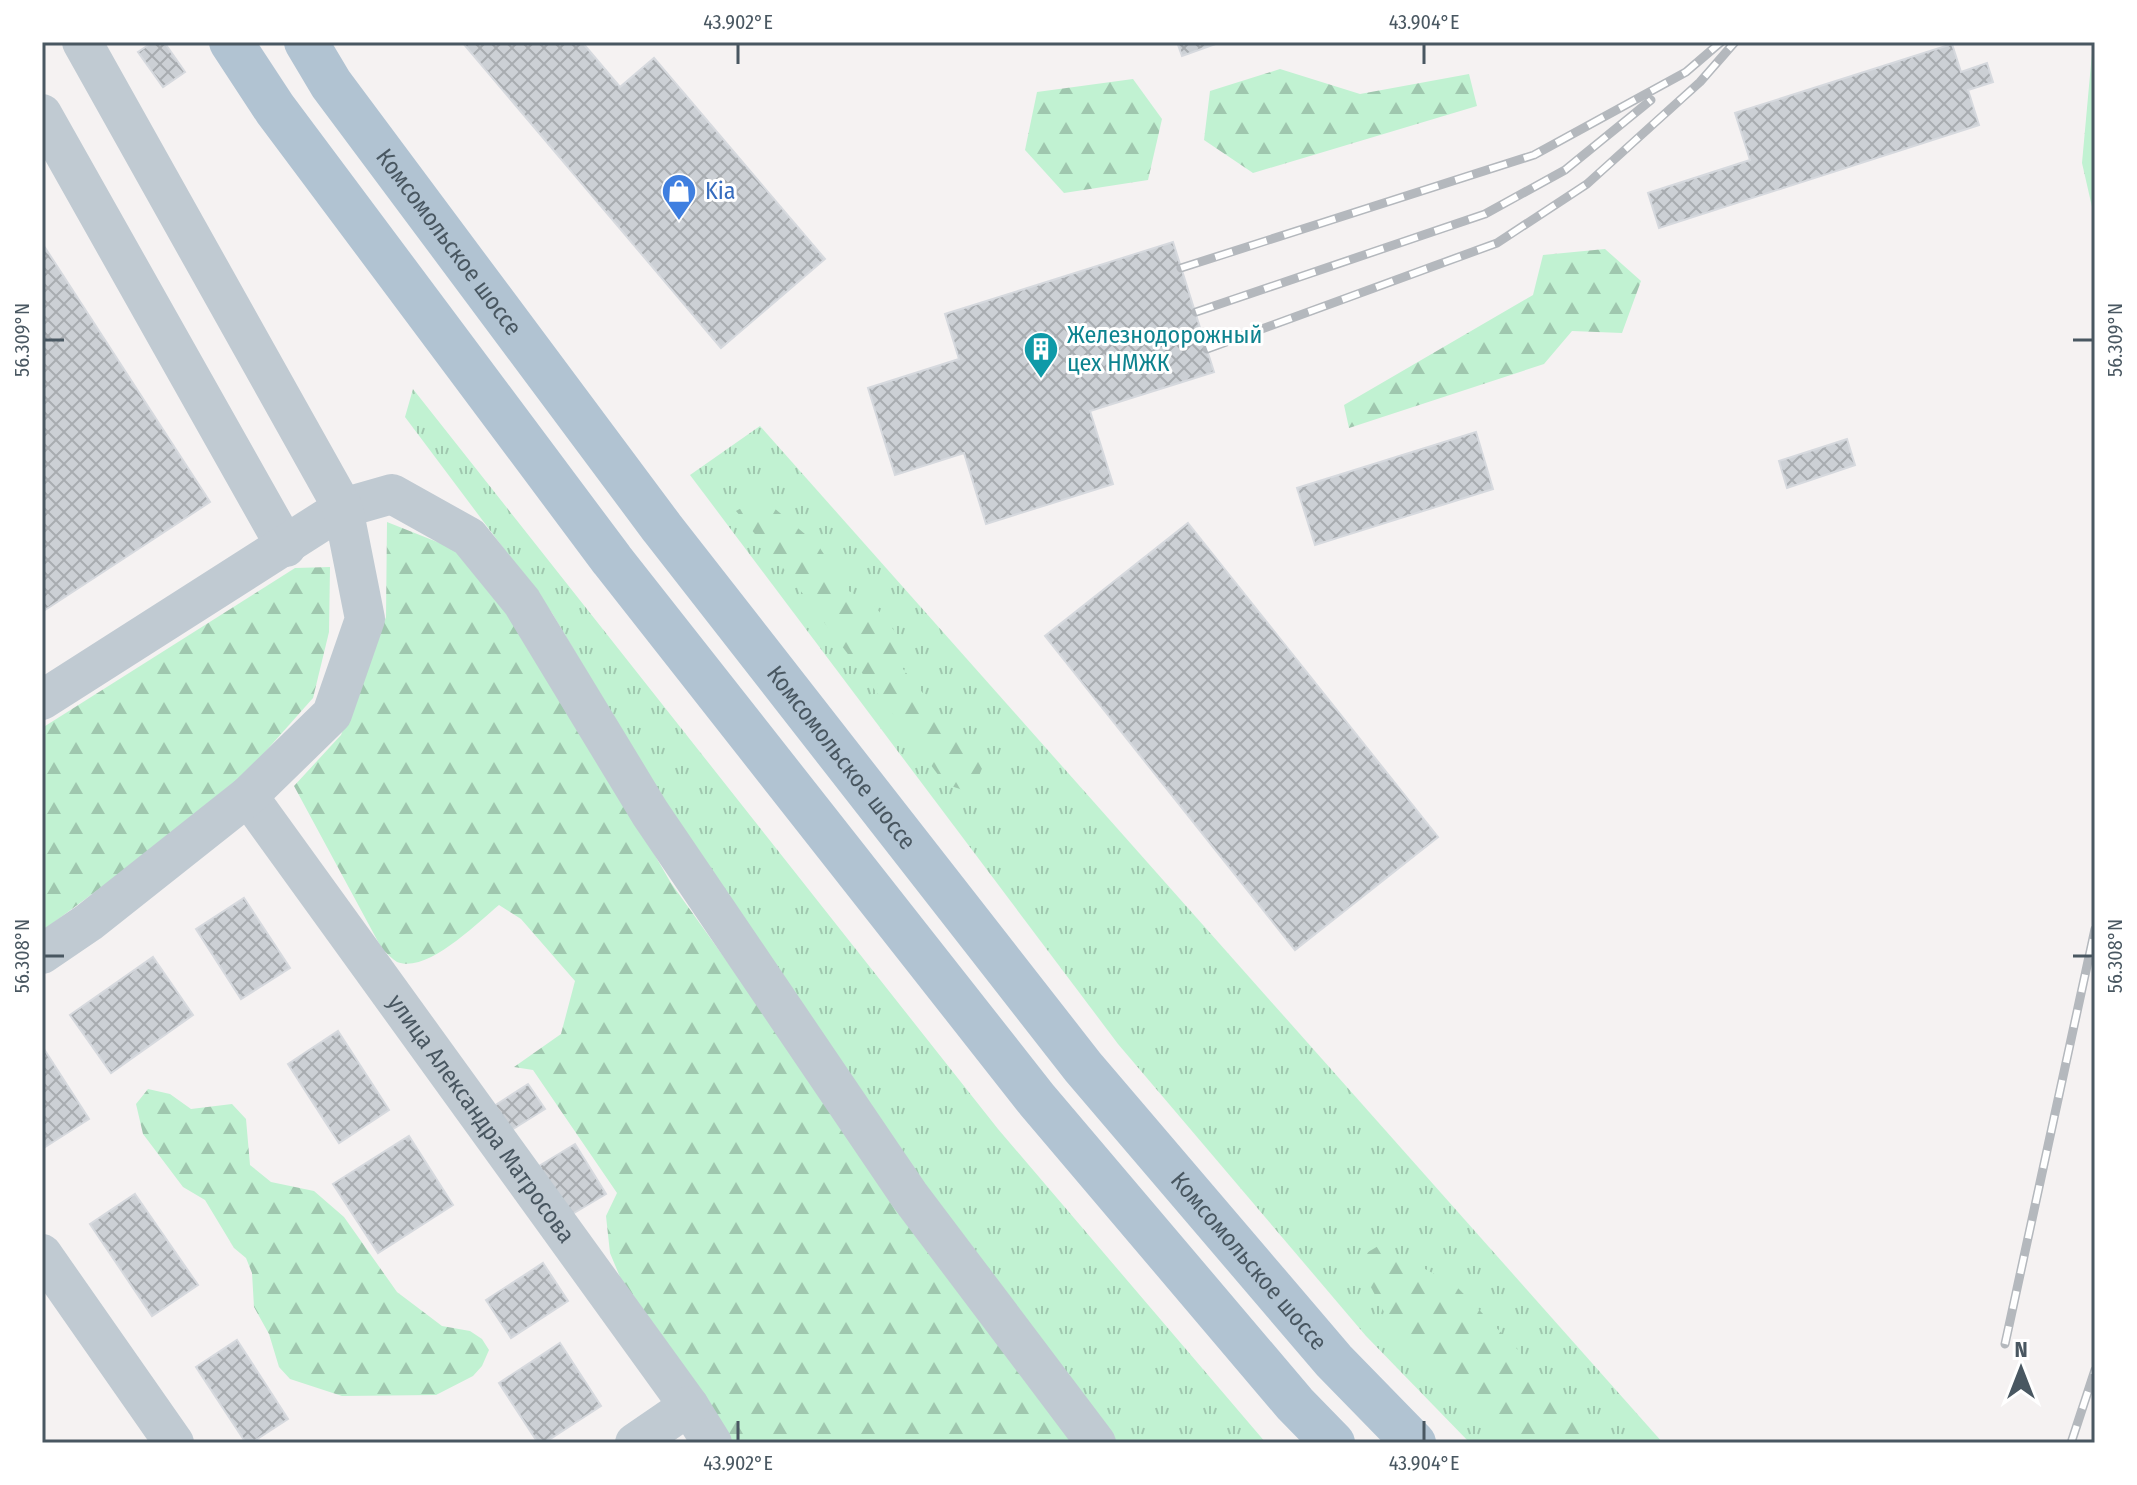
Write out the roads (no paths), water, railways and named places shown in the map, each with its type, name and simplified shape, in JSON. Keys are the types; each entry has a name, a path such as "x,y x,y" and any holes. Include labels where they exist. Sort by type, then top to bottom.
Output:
{"main road":[{"path":"231,42 275,109 612,560 1027,1088 1285,1392 1333,1443"},
{"name":"Комсомольское шоссе","path":"306,42 331,84 662,528 1083,1067 1334,1361 1414,1443"}],"street":[{"path":"42,954 89,922 248,796 332,714 365,619 343,508 82,42"},
{"path":"42,114 286,547"},
{"path":"42,700 343,508 392,494 469,537 522,602 650,813 909,1195 1096,1443"},
{"name":"улица Александра Матросова","path":"248,796 689,1406 712,1443"},
{"path":"42,1254 174,1443"},
{"path":"635,1443 689,1406"}],"railway":[{"path":"1181,268 1534,155 1686,72 1721,42"},
{"path":"1207,349 1497,243 1587,184 1700,82 1735,42"},
{"path":"1196,312 1485,214 1565,170 1651,100"},
{"path":"2005,1344 2095,929"},
{"path":"2071,1443 2095,1370"}],"place":[{"name":"Kia","path":"679,222"},
{"name":"Железнодорожный цех НМЖК","path":"1041,380"}]}
